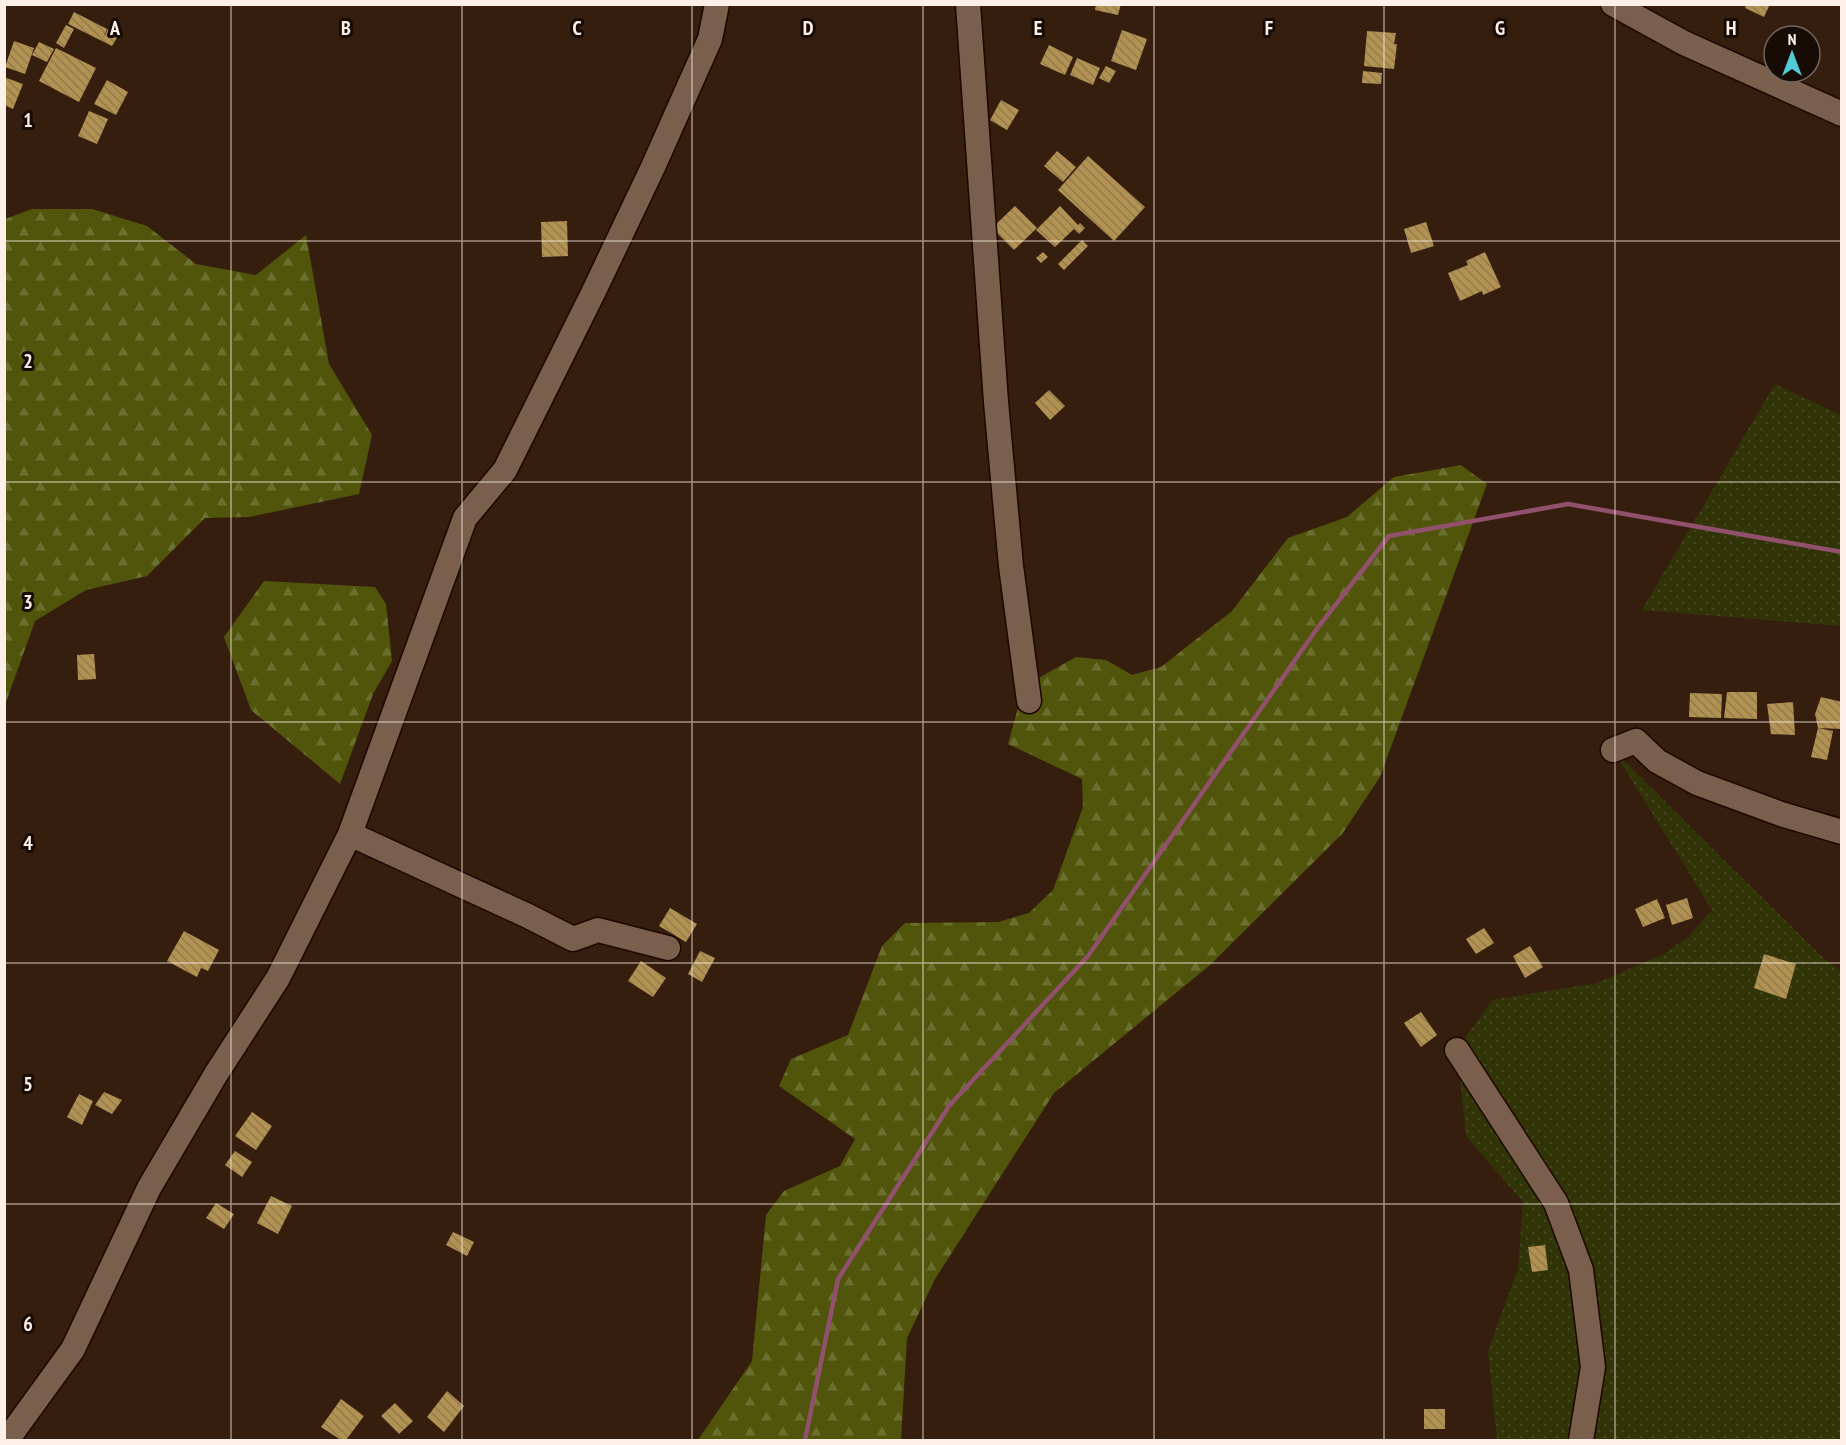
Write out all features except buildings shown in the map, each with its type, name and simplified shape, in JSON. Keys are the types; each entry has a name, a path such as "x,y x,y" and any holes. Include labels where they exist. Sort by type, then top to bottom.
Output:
{"street":[{"path":"7,1440 73,1349 149,1188 216,1074 278,978 350,834 465,518 505,470 588,302 653,167 710,39 717,4"},
{"path":"968,4 996,402 1011,566 1029,702"},
{"path":"1613,4 1684,43 1842,114"},
{"path":"1613,750 1636,741 1657,761 1696,783 1781,814 1842,832"},
{"path":"350,834 573,939 598,930 669,948"},
{"path":"1457,1050 1556,1203 1581,1270 1593,1367 1581,1440"}],"green space":[{"path":"32,209 92,209 147,226 196,264 256,275 306,235 329,364 372,435 359,494 249,517 205,518 147,576 86,590 35,621 5,705 5,219"},
{"path":"1775,384 1841,415 1841,626 1642,610"},
{"path":"1461,465 1487,484 1380,777 1342,834 1210,965 1054,1093 935,1279 907,1338 901,1440 698,1440 752,1361 766,1215 784,1191 840,1166 855,1139 779,1086 791,1059 848,1035 882,946 905,923 998,922 1029,913 1053,890 1083,807 1082,779 1008,744 1024,686 1076,657 1106,660 1132,675 1161,667 1232,611 1288,538 1347,517 1394,477"},
{"path":"264,581 375,587 386,604 392,661 373,694 340,784 251,710 224,637"},
{"path":"1613,750 1821,956 1841,971 1841,1440 1497,1440 1488,1351 1518,1269 1523,1202 1466,1136 1457,1050 1492,1000 1597,983 1666,953 1690,935 1712,910"}],"waterway":[{"path":"805,1440 838,1279 949,1106 1088,956 1316,630 1389,536 1568,504 1842,552"}]}
